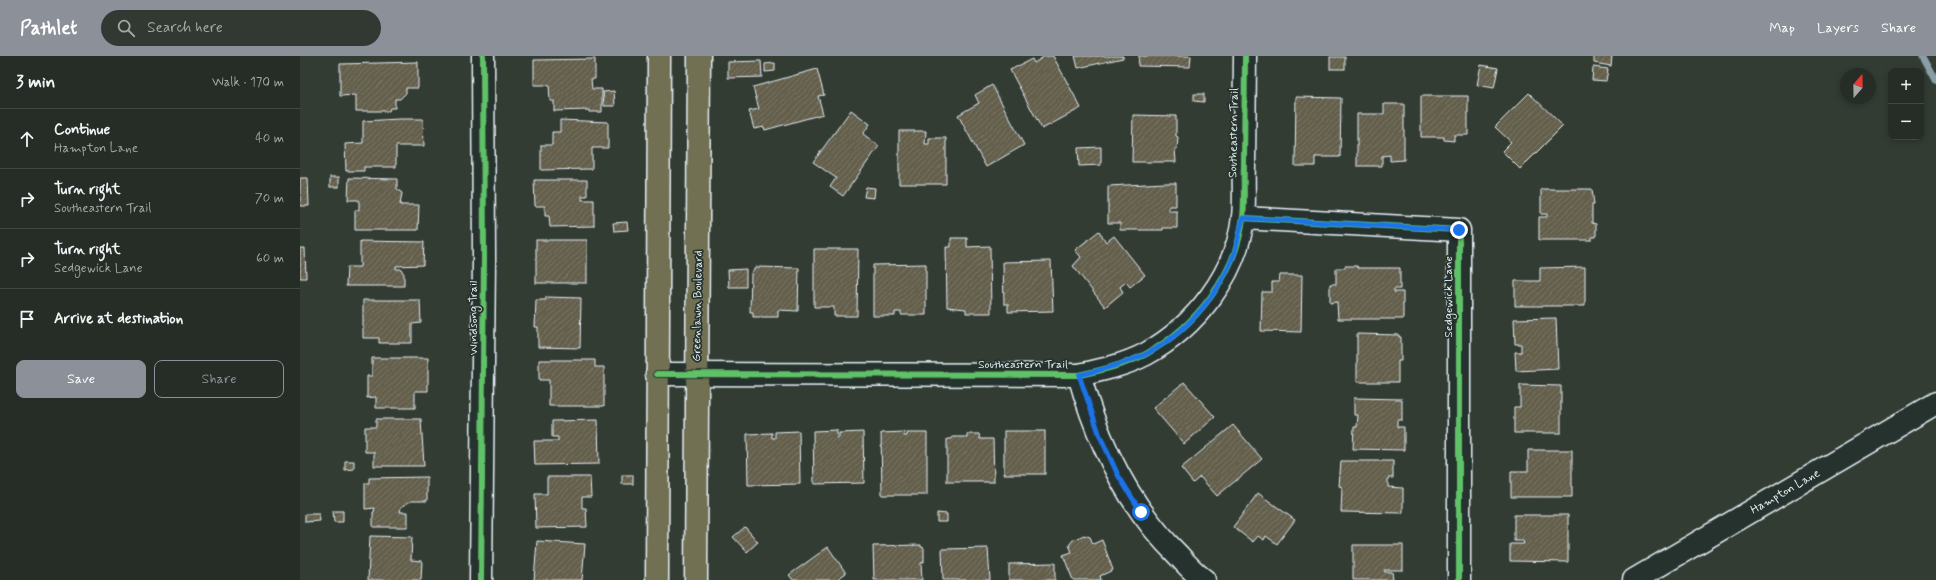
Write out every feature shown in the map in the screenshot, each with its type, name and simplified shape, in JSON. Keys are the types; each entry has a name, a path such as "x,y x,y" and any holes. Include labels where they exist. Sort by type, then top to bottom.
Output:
{"main road":[{"path":"657,580 659,56"},
{"name":"Greenlawn Boulevard","path":"696,580 699,56"}],"street":[{"name":"Windsong Trail","path":"481,580 484,273 483,56"},
{"name":"Southeastern Trail","path":"657,374 1079,375 1113,367 1145,354 1174,335 1200,311 1220,283 1234,252 1243,218 1245,56"},
{"name":"Sedgewick Lane","path":"1243,218 1459,230 1459,580"},
{"path":"1079,375 1100,436 1118,475 1141,512 1168,545 1199,578"},
{"name":"Hampton Lane","path":"1634,580 1936,403"}],"building":[{"path":"1045,56 1053,56 1081,108 1042,129 1010,70 1032,59 1034,63"},
{"path":"1075,56 1123,56 1123,58 1078,68"},
{"path":"1139,56 1191,56 1190,67 1138,66"},
{"path":"1594,56 1612,56 1611,66 1594,63"},
{"path":"1330,57 1345,57 1345,69 1330,69"},
{"path":"595,59 595,79 591,79 592,89 602,89 602,112 589,112 589,110 554,111 554,101 550,101 549,85 534,85 534,60"},
{"path":"761,61 762,77 728,78 728,62"},
{"path":"418,62 418,88 406,88 406,93 400,99 395,99 395,108 390,108 389,111 356,111 356,95 340,96 340,64"},
{"path":"775,63 775,71 765,72 765,64"},
{"path":"1481,65 1498,68 1494,88 1477,85"},
{"path":"1593,67 1608,69 1606,81 1592,80"},
{"path":"817,69 824,95 818,96 823,114 765,130 764,127 754,129 749,111 759,109 753,87"},
{"path":"992,85 1024,145 986,167 958,115 979,103 975,95"},
{"path":"614,91 615,106 604,106 603,92"},
{"path":"1529,93 1563,126 1520,169 1502,151 1511,142 1495,127"},
{"path":"1194,94 1204,94 1204,102 1194,101"},
{"path":"1421,96 1468,96 1468,135 1454,135 1454,141 1444,140 1444,137 1421,137"},
{"path":"1296,97 1341,98 1340,157 1315,157 1315,166 1295,166"},
{"path":"1384,104 1404,104 1404,160 1390,161 1390,155 1382,156 1382,166 1357,166 1357,114 1384,114"},
{"path":"851,110 870,124 863,134 879,146 843,196 830,187 836,178 813,162"},
{"path":"1133,115 1176,116 1176,136 1178,137 1177,149 1175,149 1176,162 1132,162"},
{"path":"423,119 424,146 396,146 396,167 364,167 364,171 346,171 345,144 363,143 363,121"},
{"path":"560,120 608,122 608,148 592,148 592,169 541,170 541,145 552,145 552,132 560,132"},
{"path":"899,131 926,131 925,144 929,144 929,138 946,138 946,184 899,184"},
{"path":"1101,147 1101,165 1079,166 1078,148"},
{"path":"330,177 339,177 339,187 330,187"},
{"path":"300,178 308,178 309,206 300,206"},
{"path":"349,178 397,179 397,189 402,193 400,205 419,205 418,230 355,230 355,210 359,210 359,200 348,200"},
{"path":"534,180 587,180 587,196 582,196 582,200 594,200 594,226 550,227 549,216 545,216 545,206 535,206"},
{"path":"1176,183 1176,206 1169,206 1169,211 1177,211 1177,228 1163,228 1163,230 1120,230 1120,223 1108,223 1108,186"},
{"path":"866,187 875,188 874,198 864,197"},
{"path":"1541,189 1592,189 1594,205 1592,205 1592,223 1596,224 1596,237 1592,237 1592,240 1539,240 1539,217 1547,217 1547,214 1541,214"},
{"path":"627,222 628,230 614,231 613,223"},
{"path":"1099,231 1106,242 1114,236 1145,275 1130,287 1126,282 1120,287 1123,292 1105,307 1073,266 1081,257 1075,250"},
{"path":"951,238 967,238 967,247 990,246 991,313 966,313 966,309 947,307 946,247 951,247"},
{"path":"536,240 587,240 587,283 536,283"},
{"path":"360,241 424,242 423,265 396,266 396,269 401,269 404,274 404,286 346,286 347,267 360,267"},
{"path":"300,248 305,248 306,278 300,278"},
{"path":"814,249 858,249 857,316 834,316 834,307 814,307"},
{"path":"1051,261 1053,311 1008,312 1008,304 1004,304 1003,262"},
{"path":"926,264 926,315 901,315 901,312 895,312 895,316 873,316 873,265"},
{"path":"1345,266 1357,266 1358,268 1400,268 1400,289 1394,289 1394,292 1403,292 1403,319 1338,319 1337,302 1330,303 1330,284 1336,284 1336,268 1345,268"},
{"path":"756,267 799,268 798,311 778,310 778,317 753,317 753,312 750,312 751,273"},
{"path":"1585,267 1585,306 1515,306 1515,281 1540,281 1540,268"},
{"path":"746,269 746,287 729,287 728,270"},
{"path":"1280,275 1302,275 1301,332 1261,331 1262,292 1272,292 1272,282 1279,282"},
{"path":"546,297 581,298 580,348 538,347 538,327 535,327 536,300 546,300"},
{"path":"363,300 420,300 421,323 412,324 412,343 379,343 379,338 363,338"},
{"path":"1556,318 1558,369 1516,371 1515,352 1521,352 1521,344 1515,344 1514,319"},
{"path":"1357,334 1399,335 1399,337 1401,337 1401,361 1398,361 1398,382 1357,382"},
{"path":"372,358 428,358 428,391 415,391 415,408 376,408 376,397 367,398 367,376 372,376"},
{"path":"539,360 595,360 595,367 604,367 604,406 549,406 549,380 539,380"},
{"path":"1184,382 1215,417 1184,444 1153,408"},
{"path":"1520,385 1561,386 1561,433 1514,433 1514,407 1520,407"},
{"path":"1354,398 1402,399 1402,420 1397,420 1397,427 1404,427 1404,450 1353,449 1354,427 1357,427 1358,415 1354,415"},
{"path":"376,419 421,419 424,466 374,466 374,452 365,452 365,427 376,427"},
{"path":"598,420 599,464 535,465 534,441 558,441 558,437 552,437 552,421"},
{"path":"1233,425 1262,459 1217,496 1200,477 1193,483 1181,468"},
{"path":"837,430 837,438 839,438 839,433 863,432 864,483 814,484 813,431"},
{"path":"799,431 800,484 748,485 747,434 772,433 772,438 775,438 775,432"},
{"path":"1004,431 1045,431 1045,474 1004,474"},
{"path":"904,432 904,436 907,436 907,433 927,433 927,495 882,495 881,433"},
{"path":"967,434 979,434 980,439 993,439 994,482 947,482 947,439 952,439 952,437 966,437 967,439"},
{"path":"1528,450 1572,450 1572,497 1511,497 1511,471 1528,471"},
{"path":"345,461 354,461 354,469 345,470"},
{"path":"1341,461 1393,461 1393,478 1388,478 1388,487 1403,488 1403,513 1341,512 1342,487 1339,486"},
{"path":"622,475 633,475 633,484 622,484"},
{"path":"427,477 427,501 411,501 401,507 400,512 408,512 408,527 373,527 373,512 375,508 365,509 365,483 369,483 369,478"},
{"path":"547,477 590,477 591,497 582,497 582,508 586,508 587,527 536,528 535,494 547,494"},
{"path":"1258,493 1295,520 1277,544 1266,536 1264,540 1258,536 1253,542 1233,527"},
{"path":"333,511 343,511 343,522 334,522"},
{"path":"937,513 947,514 947,522 937,522"},
{"path":"305,514 319,514 320,521 305,522"},
{"path":"1514,515 1568,515 1568,562 1510,561 1510,544 1524,544 1523,541 1514,541"},
{"path":"745,527 758,542 747,552 733,537"},
{"path":"1084,535 1090,537 1093,544 1102,540 1113,570 1100,576 1101,580 1073,580 1063,555 1072,552 1069,545 1073,540"},
{"path":"370,536 412,537 411,560 422,561 421,580 368,580"},
{"path":"537,541 585,544 582,580 534,580"},
{"path":"921,545 921,547 924,548 924,562 921,563 922,580 874,580 873,546"},
{"path":"1353,545 1403,545 1403,570 1384,570 1385,572 1392,572 1393,580 1353,580"},
{"path":"828,547 846,573 836,580 793,580 789,575"},
{"path":"988,548 990,580 943,580 942,549"},
{"path":"1055,563 1055,580 1009,580 1009,564"}],"waterway":[{"path":"1923,56 1936,80"}],"cycle path":[{"path":"481,580 484,258 483,56"},
{"path":"657,374 1079,375 1122,364 1146,354 1164,343 1181,329 1197,314 1211,297 1223,278 1232,259 1239,238 1244,204 1245,56"},
{"path":"1243,218 1459,230 1459,580"}],"route":[{"path":"1141,512 1118,475 1100,436 1079,375 1113,367 1145,354 1174,335 1200,311 1220,283 1234,252 1243,218 1459,230"}]}
